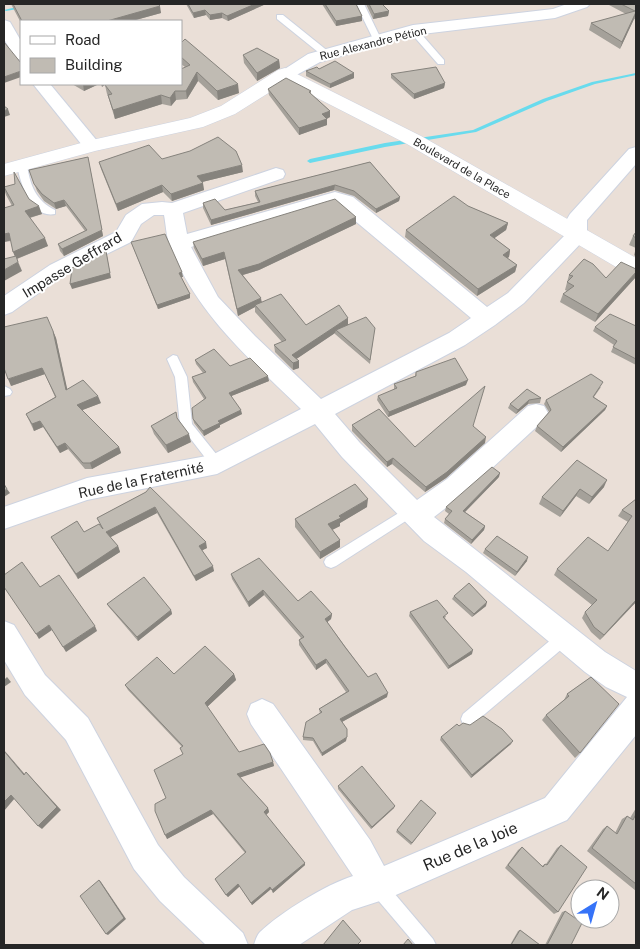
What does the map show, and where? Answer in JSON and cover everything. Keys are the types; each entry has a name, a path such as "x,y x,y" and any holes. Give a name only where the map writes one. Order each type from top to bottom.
{"street":[{"path":"503,4 511,18"},
{"name":"Rue Alexandre Pétion","path":"13,167 92,146 204,120 228,110 285,74 314,58 326,54 413,30 556,13 582,4"},
{"path":"4,25 20,54"},
{"path":"4,61 20,56"},
{"name":"Boulevard de la Place","path":"285,74 414,140 636,268"},
{"path":"43,85 92,146"},
{"path":"578,235 577,219 636,153"},
{"name":"Impasse Geffrard","path":"4,307 57,270 124,237 133,220 148,209 162,208 172,210 276,174"},
{"path":"179,243 335,198 346,201 487,319"},
{"path":"172,210 175,233 179,243 189,266 210,302 247,342 319,412 351,450 413,514 433,533 564,638 616,678 636,686"},
{"name":"Rue de la Fraternité","path":"4,518 87,489 217,464 456,339 516,298 578,235"},
{"path":"413,514 456,486 536,413"},
{"path":"4,634 35,685 77,729 146,857 172,889 231,945"},
{"name":"Rue de la Joie","path":"271,945 296,926 344,896 377,886 556,810 631,718 636,708"},
{"path":"262,714 358,852 377,886"}],"lane":[{"path":"360,4 378,41"},
{"path":"280,16 326,54"},
{"path":"413,30 441,62"},
{"path":"13,167 39,208 52,212"},
{"path":"173,359 180,376 186,425 217,464"},
{"path":"331,562 413,514"},
{"path":"468,719 564,638"},
{"path":"377,886 427,945"}],"building":[{"path":"13,4 158,4 160,6 111,20 21,20"},
{"path":"188,4 255,4 227,16 222,13 210,15 205,10 193,13"},
{"path":"325,4 356,4 362,16 336,21"},
{"path":"369,4 382,4 389,11 374,14"},
{"path":"621,4 636,4 636,12 622,42 591,23 635,11"},
{"path":"185,39 238,84 217,91 197,72 186,91 175,91 170,98 161,95 113,110 108,95 112,94 105,85 182,85 182,69 190,65 182,58 182,42"},
{"path":"4,42 20,62 20,71 4,77"},
{"path":"257,48 279,60 257,73 243,55"},
{"path":"335,61 354,73 330,84 306,71 317,67 319,69"},
{"path":"436,67 445,83 414,94 391,74"},
{"path":"286,78 311,91 309,92 330,111 322,114 327,119 299,128 268,89"},
{"path":"218,137 236,151 242,165 197,176 203,183 171,194 162,185 116,204 99,162 149,145 162,159 190,151"},
{"path":"88,157 102,230 62,249 58,244 87,230 64,200 54,203 42,194 34,184 29,170"},
{"path":"370,162 400,197 376,209 354,191 335,185 211,220 203,203 215,199 225,210 260,202 255,191"},
{"path":"14,172 29,199 39,206 25,211 45,238 13,252 9,233 4,234 4,208 14,205 4,187 15,184"},
{"path":"454,196 468,206 508,223 490,235 510,250 503,255 517,265 478,289 406,230"},
{"path":"335,199 356,217 259,264 238,270 261,298 237,309 224,252 202,259 193,242"},
{"path":"165,234 182,272 179,273 190,294 157,305 131,242"},
{"path":"106,251 110,273 70,284 72,268"},
{"path":"16,256 18,262 4,270 4,259"},
{"path":"584,259 593,264 606,278 621,262 636,269 636,272 598,314 563,294 574,286 567,282 573,276 569,275"},
{"path":"281,294 306,325 339,305 348,318 292,355 299,361 293,363 274,345 286,340 255,305"},
{"path":"610,314 636,326 636,359 613,347 617,341 595,327"},
{"path":"47,317 53,331 66,390 83,380 98,396 77,405 119,447 90,463 83,463 65,443 57,447 40,421 32,424 26,414 56,397 42,368 8,379 4,368 4,327"},
{"path":"366,317 375,328 370,360 336,330"},
{"path":"214,349 230,366 250,358 268,376 229,393 241,410 203,431 193,419 192,408 206,398 192,377 206,372 195,360"},
{"path":"455,358 468,380 389,412 378,396 397,388 394,384 416,376 416,372"},
{"path":"591,374 603,382 593,397 607,406 563,447 537,426 551,410 546,400"},
{"path":"485,386 473,426 486,437 447,472 426,487 393,458 387,462 352,425 379,409 415,447"},
{"path":"527,389 541,398 529,400 518,410 510,404"},
{"path":"176,412 177,418 189,434 166,445 151,426"},
{"path":"577,460 607,480 592,497 580,489 563,511 542,497"},
{"path":"492,467 500,473 463,511 485,526 472,540 445,519 452,511 446,507"},
{"path":"355,484 368,499 339,516 341,518 328,524 340,540 320,552 295,519"},
{"path":"150,487 206,542 199,546 213,566 194,576 155,507 106,532 118,546 76,574 51,537 77,521 84,532 99,524 103,529 97,518 146,492"},
{"path":"636,499 636,600 604,635 594,627 585,612 597,600 557,569 588,537 608,551 632,516 622,510"},
{"path":"497,536 528,557 517,572 485,549"},
{"path":"259,558 298,601 311,591 332,614 325,619 345,647 368,677 376,673 388,693 340,719 347,729 347,737 322,753 313,738 303,737 306,722 322,712 319,709 349,691 326,659 316,665 299,640 304,637 263,590 248,602 231,574"},
{"path":"22,562 40,587 59,575 95,626 63,647 49,625 36,634 4,587 4,575"},
{"path":"144,577 171,610 137,637 107,604"},
{"path":"469,583 487,602 474,614 454,596"},
{"path":"437,600 448,613 443,617 473,650 449,666 410,612"},
{"path":"205,646 234,674 205,703 239,752 264,744 273,762 237,774 268,808 264,812 305,863 272,890 270,887 251,903 238,884 226,895 215,879 246,852 211,810 165,835 155,811 155,804 166,798 154,770 183,754 180,748 183,746 125,685 157,657 174,674"},
{"path":"591,677 619,704 580,753 546,715 569,696 567,694"},
{"path":"483,716 502,729 513,741 472,775 441,737 457,724 459,726 463,723 470,725"},
{"path":"4,751 24,775 26,772 57,807 38,826 11,795 4,802"},
{"path":"362,766 395,806 372,827 338,786"},
{"path":"421,800 436,813 412,843 397,830"},
{"path":"636,814 636,884 592,848 607,826 617,834 627,816 633,820"},
{"path":"561,845 587,867 579,879 570,879 570,893 558,912 508,865 522,847 543,867 545,864 547,865"},
{"path":"99,880 124,918 106,934 80,896"},
{"path":"565,911 570,915 570,929 579,929 571,945 547,945"},
{"path":"343,920 361,941 357,945 323,945"},
{"path":"520,930 540,945 511,945"},
{"path":"408,939 413,945 403,945"}],"waterway":[{"path":"6,10 21,7"},
{"path":"310,161 385,145 474,131 545,100 594,83 636,74"}]}
